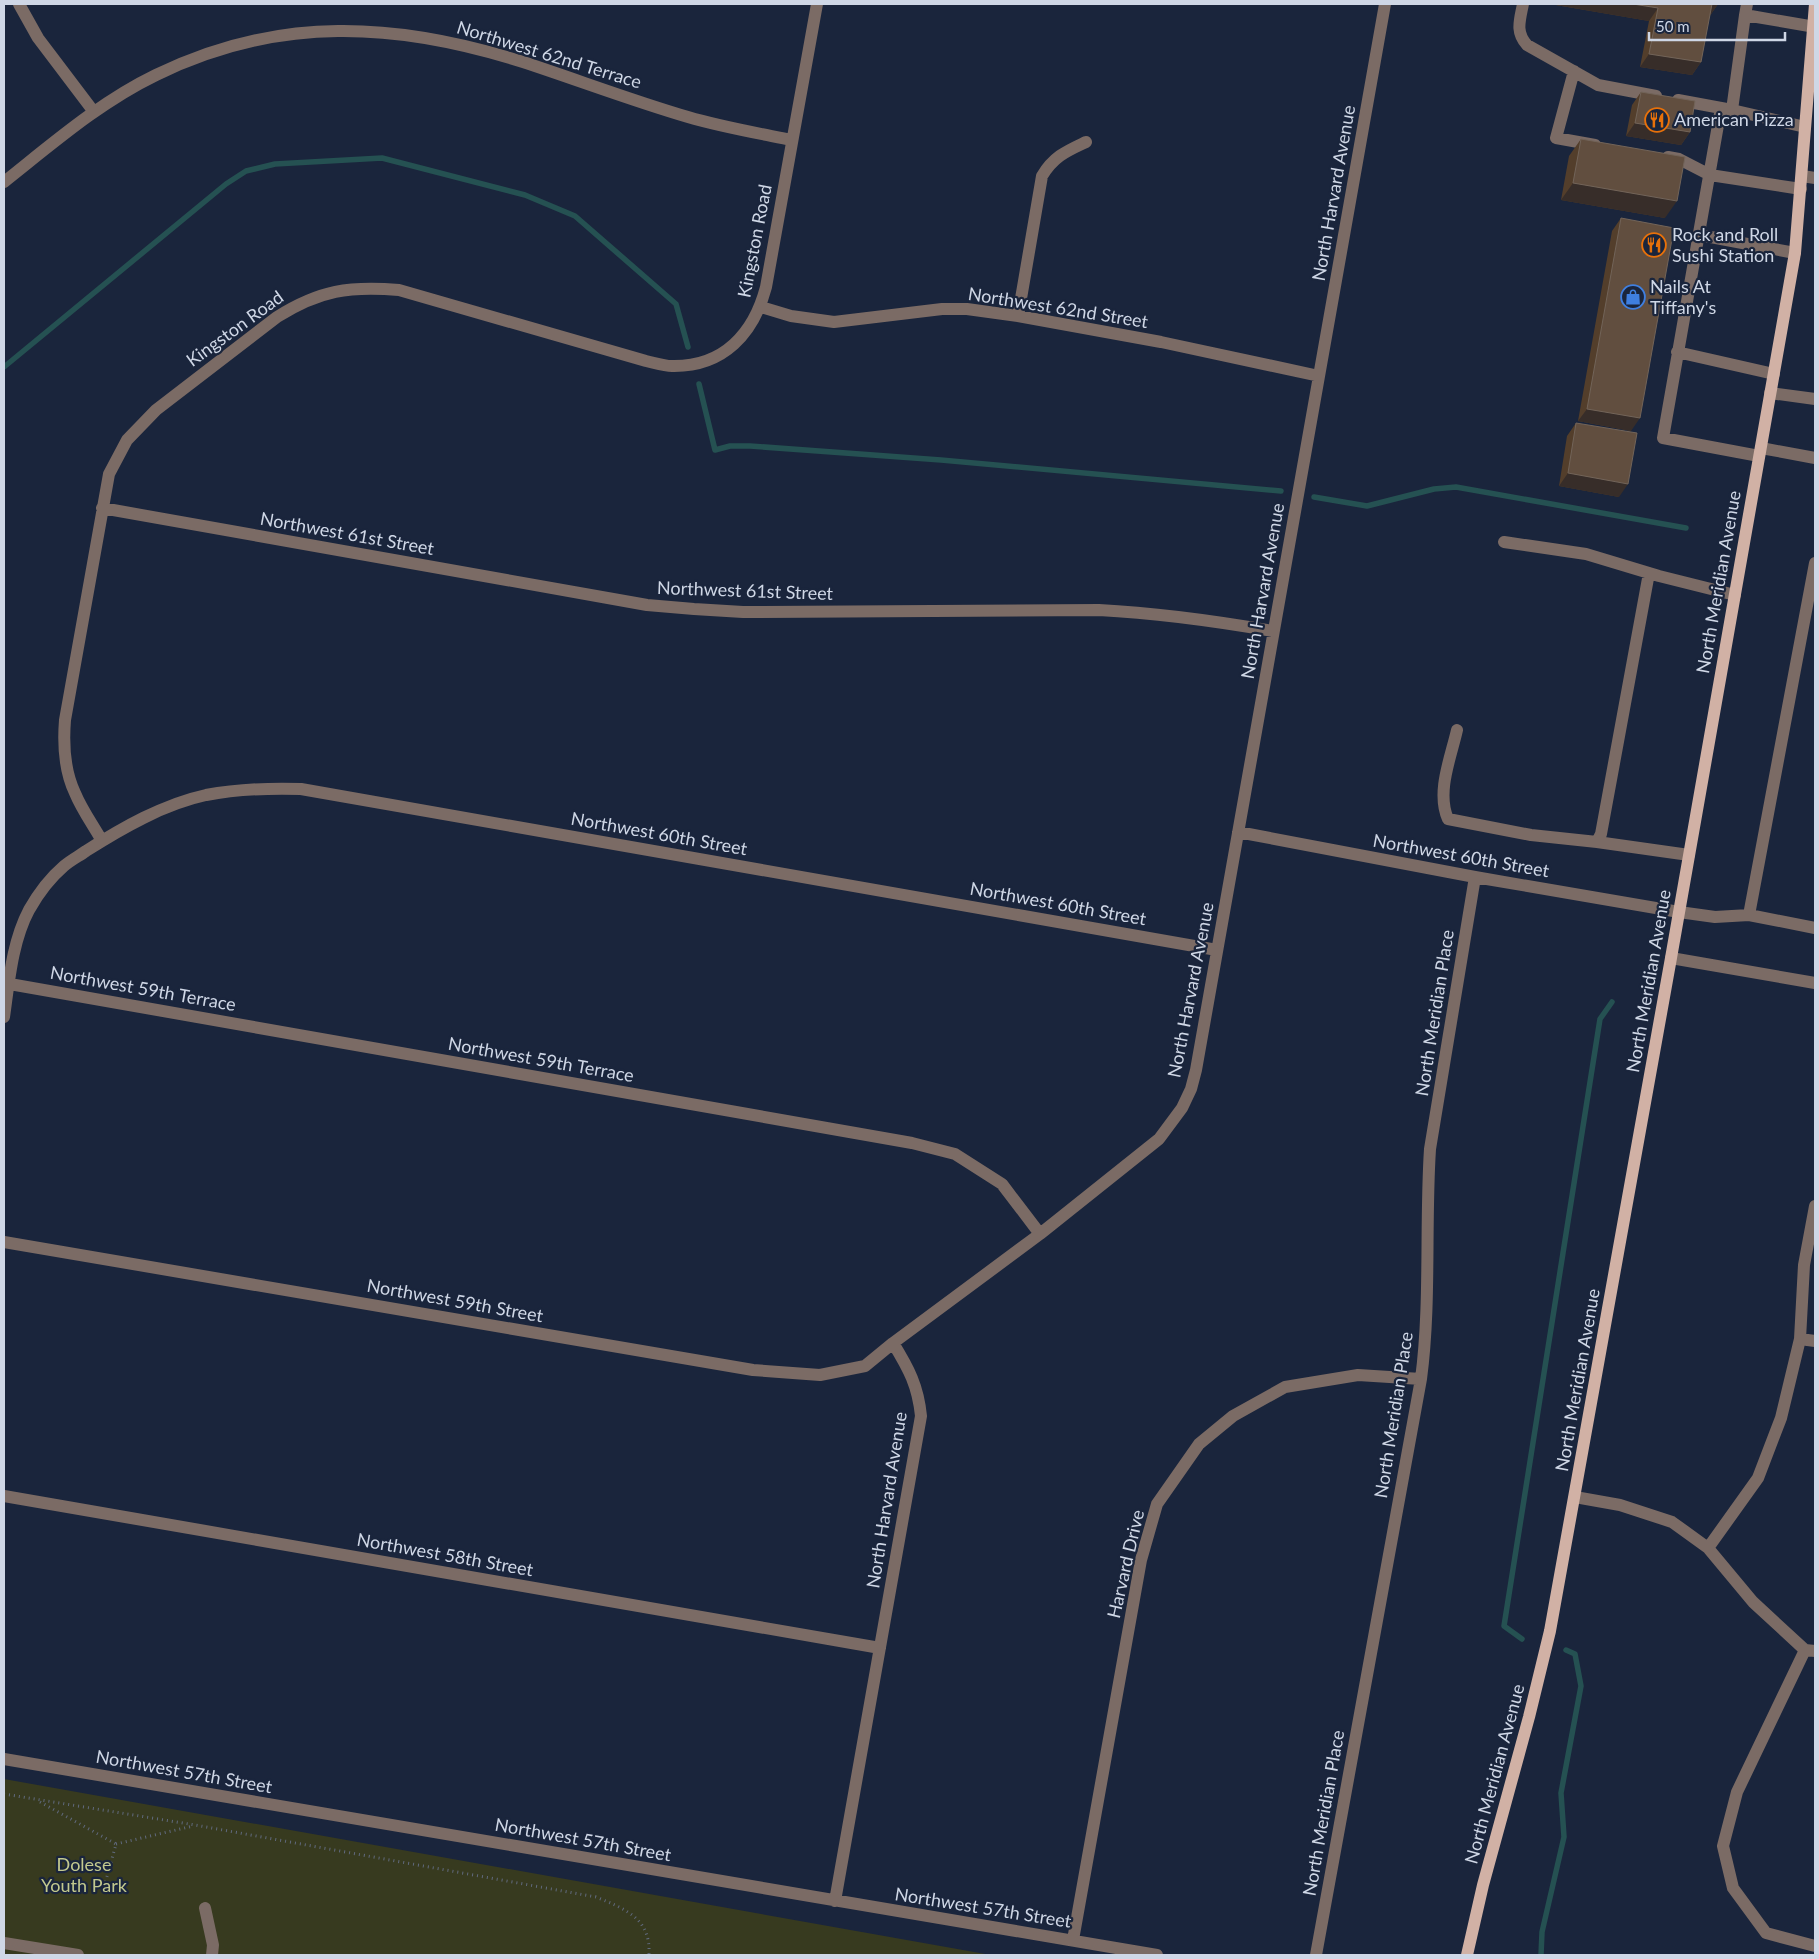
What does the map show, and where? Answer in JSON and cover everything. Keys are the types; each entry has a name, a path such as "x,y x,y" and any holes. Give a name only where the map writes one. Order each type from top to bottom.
{"main road":[{"name":"North Meridian Avenue","path":"1467,1955 1550,1631 1575,1497 1794,253 1802,182 1805,126 1811,104 1815,4"}],"street":[{"path":"19,4 38,38 94,112"},
{"name":"Kingston Road","path":"102,841 75,794 68,774 64,739 109,474 126,440 156,410 277,317 296,305 318,296 345,289 399,290 646,361 670,366 702,363 718,357 752,325 761,308 817,4"},
{"name":"North Harvard Avenue","path":"835,1901 921,1416 917,1390 910,1371 893,1343 1040,1234 1159,1139 1182,1108 1191,1089 1196,1070 1385,4"},
{"path":"1523,4 1519,27 1520,38 1536,50 1598,85 1727,109 1805,126"},
{"path":"1814,27 1746,10 1727,109 1710,176 1663,438 1815,458"},
{"name":"Northwest 62nd Terrace","path":"4,182 94,112 155,75 218,50 259,39 334,30 377,31 416,36 469,47 521,62 687,117 724,127 792,140"},
{"path":"1574,71 1556,138 1603,146"},
{"path":"1018,316 1042,176 1050,163 1086,142"},
{"path":"1660,156 1679,159 1710,176 1802,182 1815,178"},
{"path":"1700,235 1794,253"},
{"name":"Northwest 62nd Street","path":"761,308 816,321 834,322 942,309 968,309 1018,316 1161,342 1319,376"},
{"path":"1677,352 1774,374"},
{"path":"1770,393 1815,399"},
{"name":"Northwest 61st Street","path":"102,508 597,596 694,610 785,612 1116,611 1189,618 1273,631"},
{"path":"1504,542 1586,554 1649,573 1735,595"},
{"path":"1749,915 1815,563"},
{"path":"1597,842 1649,573"},
{"path":"1457,730 1444,785 1444,809 1448,819 1532,834 1689,855"},
{"name":"Northwest 60th Street","path":"102,841 161,810 204,796 267,788 301,789 1217,950"},
{"name":"Northwest 60th Street","path":"1238,832 1475,877 1678,912 1715,917 1749,915 1815,928"},
{"path":"4,1017 6,983 21,928 39,894 50,879 65,865 102,841"},
{"name":"North Meridian Place","path":"1316,1955 1421,1379 1426,1339 1427,1193 1430,1150 1475,877"},
{"path":"1671,958 1815,983"},
{"name":"Northwest 59th Terrace","path":"6,983 921,1145 955,1154 1002,1184 1040,1234"},
{"path":"1708,1548 1758,1478 1781,1418 1800,1340 1804,1266 1815,1206"},
{"name":"Northwest 59th Street","path":"4,1242 752,1370 820,1376 865,1366 893,1343"},
{"path":"1800,1340 1815,1341"},
{"name":"Harvard Drive","path":"1073,1940 1141,1560 1158,1504 1199,1444 1233,1416 1285,1387 1358,1375 1421,1379"},
{"name":"Northwest 58th Street","path":"4,1496 880,1648"},
{"path":"1575,1497 1620,1504 1672,1522 1708,1548 1753,1602 1810,1650 1737,1792 1723,1846 1733,1888 1766,1933 1815,1946"},
{"name":"Northwest 57th Street","path":"4,1758 1157,1955"},
{"path":"205,1908 213,1945 212,1955"},
{"path":"4,1943 78,1955"}],"path":[{"path":"4,1794 196,1825 596,1896 624,1908 643,1924 649,1955"},
{"path":"38,1800 116,1844 196,1825"},
{"path":"105,1884 116,1844"}],"green space":[{"name":"Dolese Youth Park","path":"4,1779 991,1955 4,1955"}],"building":[{"path":"1633,4 1712,4 1701,62 1649,54 1658,8"},
{"path":"1641,92 1695,101 1690,132 1635,123"},
{"path":"1581,139 1685,157 1677,201 1573,183"},
{"path":"1621,218 1674,228 1640,418 1587,409"},
{"path":"1576,423 1637,433 1628,484 1568,473"}],"waterway":[{"path":"4,367 226,184 246,171 275,164 382,158 525,195 575,216 676,304 688,347"},
{"path":"699,384 715,450 730,446 750,446 941,460 1281,491"},
{"path":"1314,497 1367,506 1434,489 1456,487 1686,528"},
{"path":"1522,1639 1504,1626 1600,1019 1612,1002"},
{"path":"1541,1955 1542,1932 1564,1837 1561,1793 1581,1686 1575,1654 1566,1650"}],"place":[{"name":"American Pizza","path":"1657,120"},
{"name":"Rock and Roll Sushi Station","path":"1654,245"},
{"name":"Nails At Tiffany's","path":"1633,297"}]}
